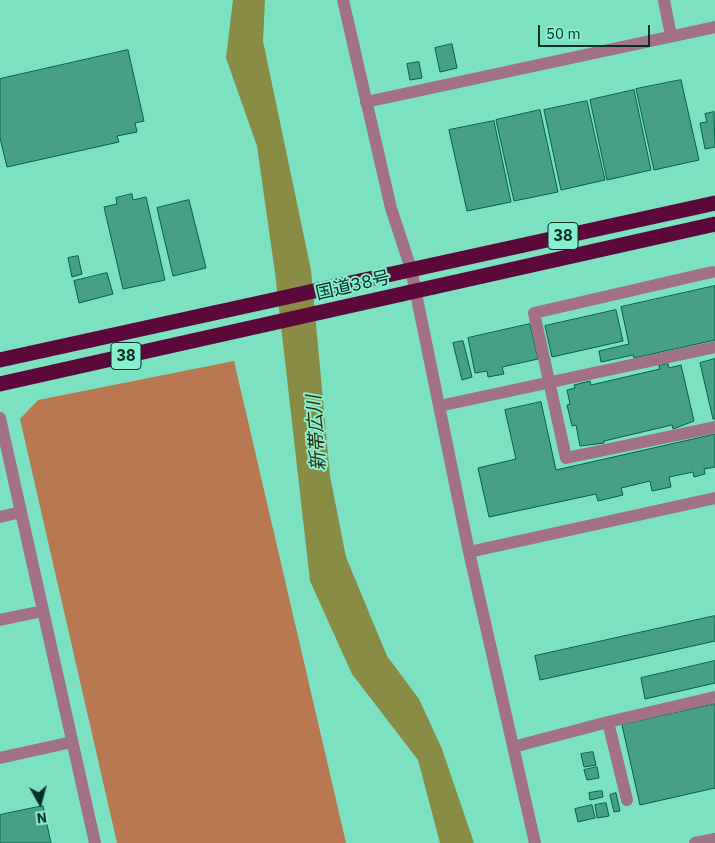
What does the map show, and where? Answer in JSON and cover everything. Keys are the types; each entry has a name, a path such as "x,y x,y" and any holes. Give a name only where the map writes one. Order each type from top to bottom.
{"highway":[{"name":"国道38号","path":"0,360 715,203"},
{"name":"国道38号","path":"0,384 715,224"}],"street":[{"path":"343,0 391,208 411,269 469,552 535,843"},
{"path":"664,0 671,36"},
{"path":"366,102 715,27"},
{"path":"712,272 534,313 566,458 715,426"},
{"path":"439,406 715,347"},
{"path":"0,418 95,843"},
{"path":"469,552 715,498"},
{"path":"0,517 21,512"},
{"path":"0,620 43,610"},
{"path":"513,747 715,696"},
{"path":"608,722 627,800"},
{"path":"0,758 72,742"},
{"path":"695,843 715,839"}],"shaded area":[{"path":"234,361 346,843 117,843 20,419 38,400"}],"water":[{"name":"新帯広川","path":"233,0 265,0 263,41 311,270 330,476 346,557 387,656 419,699 442,749 474,843 440,843 418,760 352,674 310,581 275,273 257,146 226,58"}],"building":[{"path":"452,44 457,68 440,72 435,48"},
{"path":"128,50 144,121 135,123 137,132 117,136 119,142 7,167 0,138 0,79"},
{"path":"419,62 422,78 410,80 407,64"},
{"path":"681,80 699,160 654,170 636,89"},
{"path":"634,90 651,170 607,180 590,100"},
{"path":"587,101 605,180 561,190 544,110"},
{"path":"540,110 558,192 514,201 496,120"},
{"path":"714,112 715,147 705,149 700,123 707,122 705,114"},
{"path":"494,121 511,202 467,211 449,130"},
{"path":"132,194 133,200 146,197 165,280 123,289 104,207 117,204 116,198"},
{"path":"189,200 206,268 173,276 157,208"},
{"path":"78,256 82,274 72,277 68,258"},
{"path":"107,273 113,294 79,303 74,281"},
{"path":"715,286 715,340 634,358 633,355 601,362 599,351 629,344 621,307"},
{"path":"616,310 623,341 552,357 545,326"},
{"path":"530,324 538,359 502,367 504,374 488,377 487,371 475,373 468,338"},
{"path":"463,341 472,377 462,380 453,343"},
{"path":"715,359 715,419 713,419 700,363"},
{"path":"668,364 669,368 681,365 694,421 673,429 672,425 604,441 604,443 580,446 576,425 572,426 567,405 570,404 567,390 575,388 574,385 590,381 591,385 660,369 659,366"},
{"path":"541,402 556,470 715,434 715,467 704,469 705,474 694,477 693,472 669,477 671,487 652,491 650,481 621,488 623,495 598,501 596,494 489,517 478,468 516,459 505,410"},
{"path":"715,616 715,641 540,680 535,656"},
{"path":"715,661 715,683 645,699 641,678"},
{"path":"715,704 715,788 640,805 622,725"},
{"path":"593,752 596,765 584,767 581,754"},
{"path":"597,767 599,778 587,780 584,770"},
{"path":"602,791 603,797 590,800 589,793"},
{"path":"616,793 620,811 614,812 610,795"},
{"path":"606,803 609,816 597,818 595,805"},
{"path":"592,805 595,818 578,822 575,809"},
{"path":"43,806 51,843 0,843 0,815"}]}
